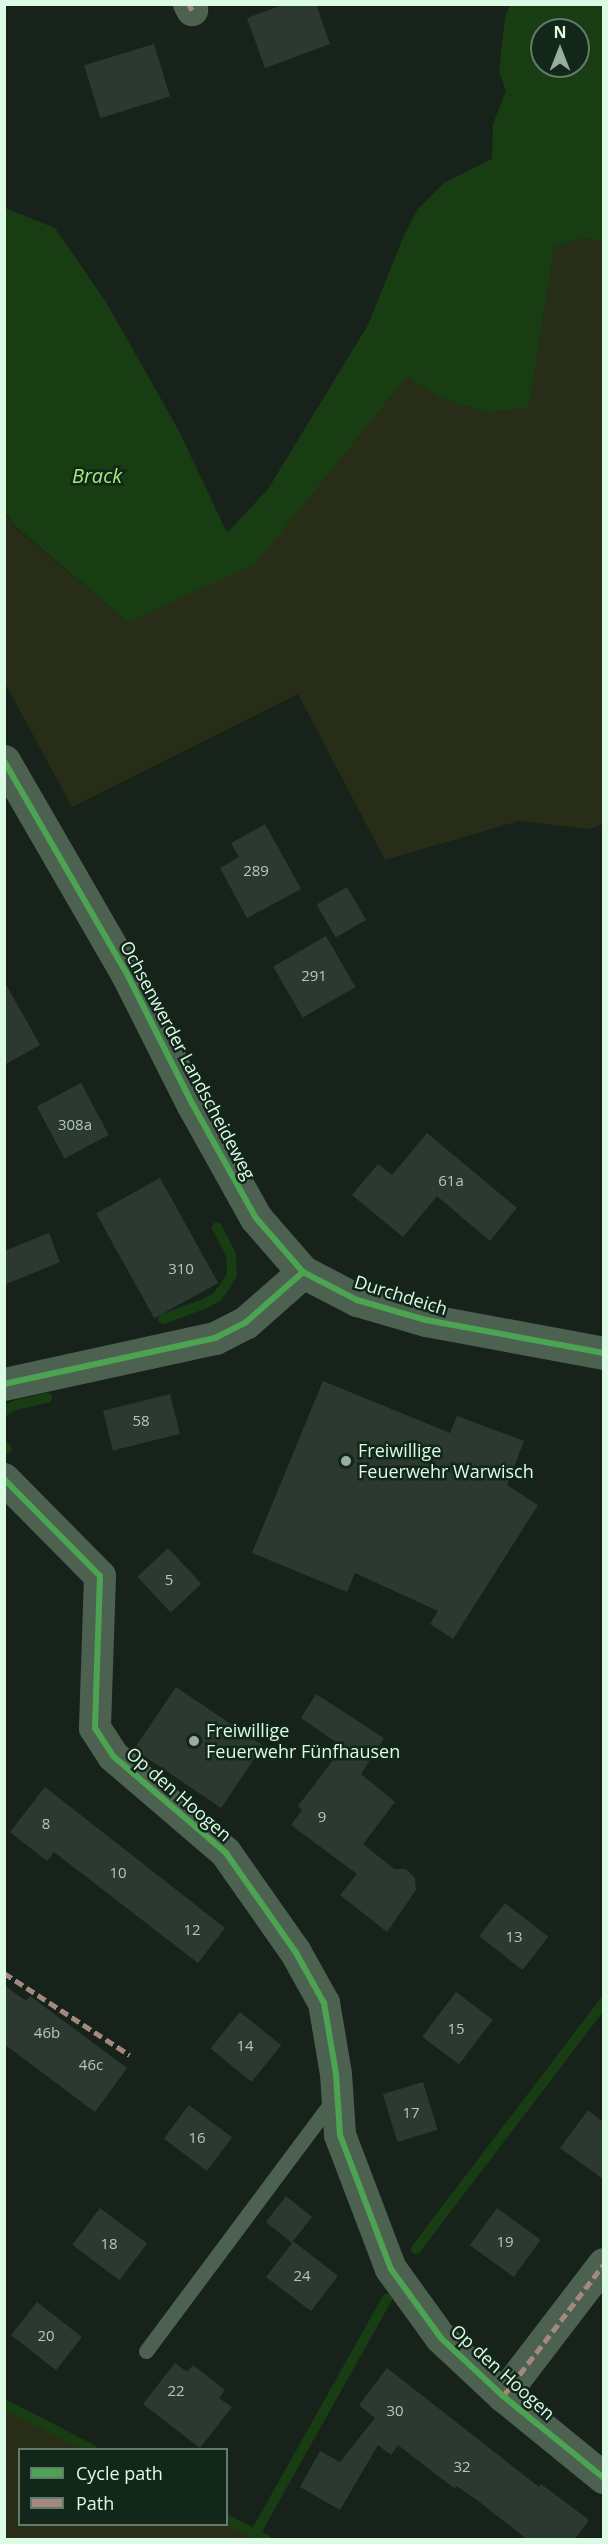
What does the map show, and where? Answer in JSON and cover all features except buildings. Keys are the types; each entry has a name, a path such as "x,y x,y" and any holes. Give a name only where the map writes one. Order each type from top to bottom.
{"street":[{"name":"Ochsenwerder Landscheideweg","path":"4,761 126,972 193,1104 256,1218 303,1272"},
{"name":"Durchdeich","path":"303,1272 357,1300 426,1320 603,1353"},
{"path":"4,1384 215,1338 245,1323 303,1272"},
{"name":"Op den Hoogen","path":"4,1479 100,1576 95,1728 113,1756 226,1853 295,1952 324,2003 337,2094 340,2135 391,2270 441,2338 503,2396 603,2478"},
{"name":"Op den Hoogen","path":"503,2396 603,2264"}],"lane":[{"path":"146,2351 337,2094"}],"shaded area":[{"path":"584,238 603,241 603,824 589,829 519,821 385,860 298,694 72,807 5,683 4,513 16,528 128,622 255,563 407,377 441,398 487,413 529,407 554,247"},
{"path":"4,2404 91,2448 18,2448 18,2526 228,2526 228,2520 266,2539 5,2539"}],"water":[{"name":"Brack","path":"510,5 604,5 603,241 584,238 554,247 529,407 487,413 441,398 407,377 255,564 128,622 16,527 5,513 5,208 55,228 106,302 179,431 227,533 268,489 368,325 404,235 418,209 444,183 492,159 493,124 506,91 499,71 505,17"}],"waterway":[{"path":"163,1319 217,1297 226,1285 232,1274 231,1255 217,1227"},
{"path":"4,1411 16,1405 47,1398"},
{"path":"4,1446 7,1449"},
{"path":"416,2249 604,2002"},
{"path":"255,2534 387,2299"},
{"path":"4,2404 89,2448"},
{"path":"228,2520 267,2540"}],"marked path":[{"path":"189,4 192,10"},
{"path":"4,1973 130,2055"},
{"path":"503,2396 604,2264"}],"cycle path":[{"path":"4,761 126,972 193,1105 256,1218 303,1272 357,1300 426,1320 604,1353"},
{"path":"4,1384 215,1338 245,1323 303,1272"},
{"path":"4,1479 100,1576 95,1728 113,1756 226,1853 295,1951 324,2003 336,2074 340,2135 391,2269 441,2338 503,2396 604,2478"}],"place":[{"name":"Freiwillige Feuerwehr Warwisch","path":"346,1461"},
{"name":"Freiwillige Feuerwehr Fünfhausen","path":"194,1741"}]}
